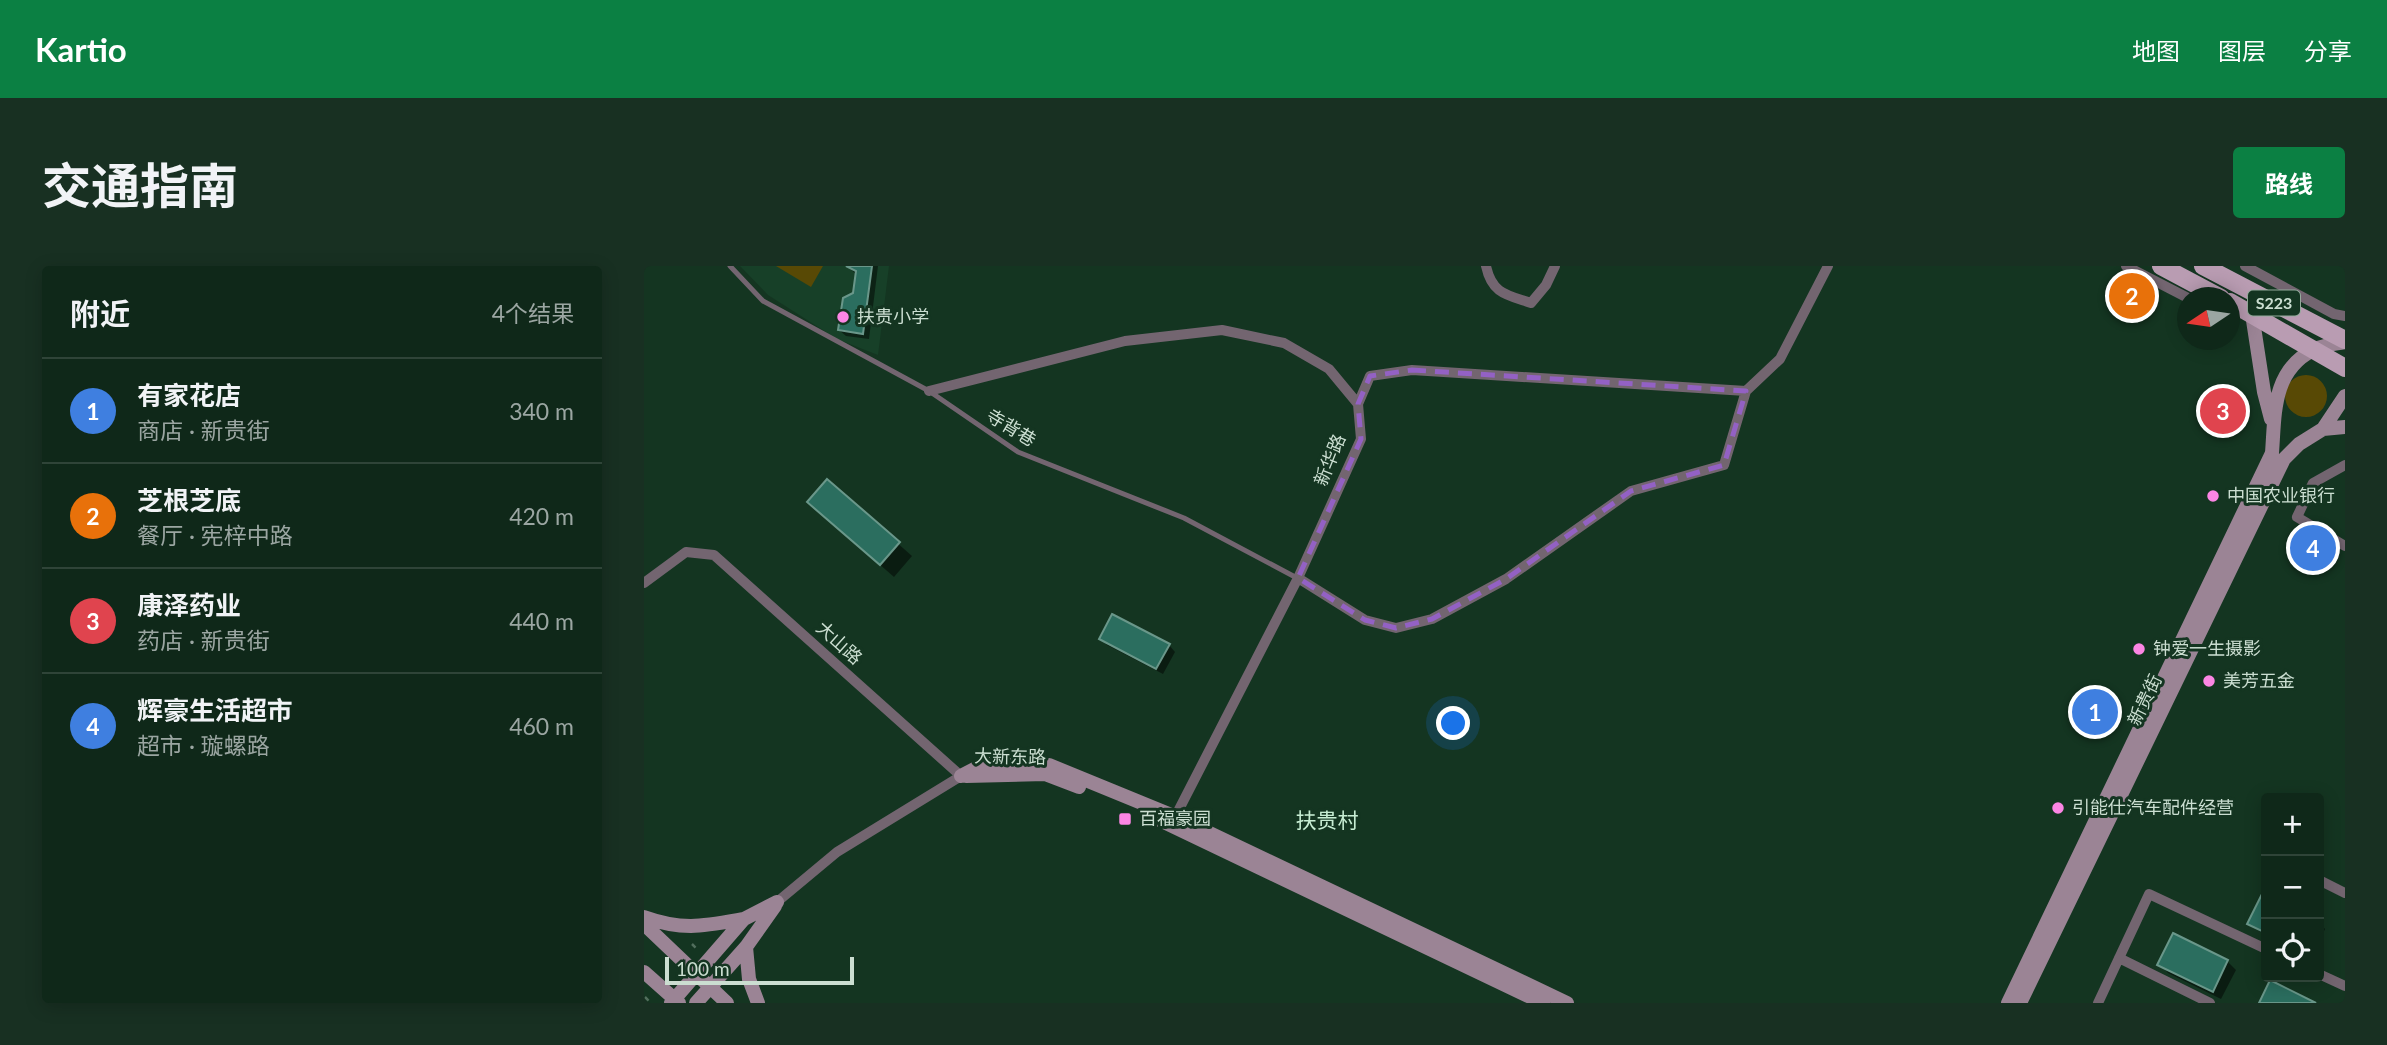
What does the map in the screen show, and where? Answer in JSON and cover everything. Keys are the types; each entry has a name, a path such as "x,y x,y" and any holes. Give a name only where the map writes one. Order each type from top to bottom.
{"main road":[{"path":"2161,266 2200,287"},
{"name":"S223","path":"2203,266 2345,341"},
{"name":"S223","path":"2240,307 2345,368"}],"street":[{"path":"1486,266 1489,280 1500,293 1531,303 1546,285 1555,266"},
{"path":"1298,578 1365,620 1396,628 1432,619 1506,579 1630,491 1724,465 1746,391 1780,359 1828,266"},
{"path":"2126,266 2177,292"},
{"path":"2245,266 2334,314 2345,316"},
{"path":"2252,314 2264,392 2274,429"},
{"path":"929,391 1125,341 1222,330 1284,343 1329,369 1358,404 1370,376 1412,370 1746,391"},
{"path":"2314,350 2345,341"},
{"name":"新贵街","path":"2008,1003 2272,453 2276,396 2283,378 2297,362 2314,350"},
{"path":"2323,429 2345,396"},
{"name":"新华路","path":"1173,821 1298,578 1361,439 1358,404"},
{"path":"2323,429 2345,427"},
{"name":"新贵街","path":"2020,1003 2284,459 2299,444 2323,429"},
{"path":"2345,465 2313,483 2297,517 2345,546"},
{"name":"大山路","path":"644,583 686,552 714,555 961,776"},
{"name":"大新东路","path":"961,776 1045,774 1173,821 1567,1003"},
{"path":"644,917 693,928 744,919 777,902 837,852 961,776"},
{"name":"大新东路","path":"1173,821 1543,1003"},
{"path":"2324,882 2345,893"},
{"path":"2098,1003 2149,894 2261,947"},
{"path":"696,1003 746,947 777,902"},
{"path":"644,972 675,1002 744,919"},
{"path":"644,924 727,1003"},
{"path":"746,947 749,979 758,1003"},
{"path":"2119,958 2210,1003"},
{"path":"2324,976 2345,986"}],"lane":[{"name":"寺背巷","path":"730,266 763,301 929,391 1018,452 1185,518 1298,578"}],"path":[{"path":"688,949 692,944 698,950"},
{"path":"644,998 651,1003"}],"highlighted area":[{"path":"1412,370 1746,391 1724,465 1631,491 1506,579 1432,619 1396,628 1365,620 1298,578 1361,439 1358,404 1370,376"}],"shaded area":[{"name":"扶贵小学","path":"740,266 889,266 878,355 837,339 768,295"},
{"path":"776,266 823,266 811,287"},
{"path":"2306,375 2321,381 2327,396 2321,411 2306,417 2291,411 2285,396 2291,381"}],"building":[{"path":"846,266 872,266 863,334 838,330 843,298 853,293 856,271"},
{"path":"827,479 900,542 880,565 807,502"},
{"path":"1112,614 1170,644 1156,669 1099,639"},
{"path":"2261,896 2261,931 2247,924"},
{"path":"2173,933 2228,960 2213,992 2157,965"},
{"path":"2269,982 2274,982 2316,1003 2259,1003"}],"place":[{"name":"芝根芝底","path":"2132,296"},
{"name":"扶贵小学","path":"843,317"},
{"name":"康泽药业","path":"2223,411"},
{"name":"中国农业银行","path":"2213,496"},
{"name":"辉豪生活超市","path":"2313,548"},
{"name":"钟爱一生摄影","path":"2139,649"},
{"name":"美芳五金","path":"2209,681"},
{"name":"有家花店","path":"2095,712"},
{"name":"引能仕汽车配件经营","path":"2058,808"},
{"name":"百福豪园","path":"1125,819"}],"district":[{"name":"扶贵村","path":"1327,821"}]}
